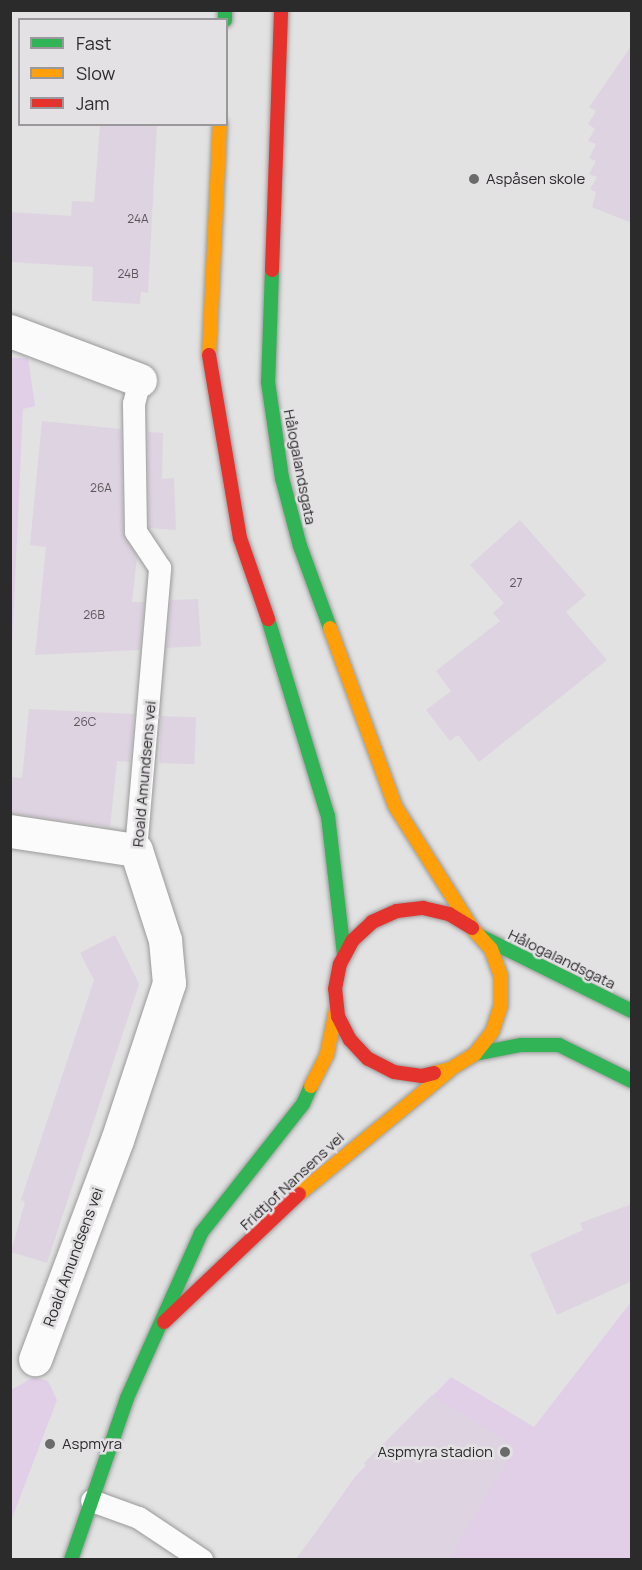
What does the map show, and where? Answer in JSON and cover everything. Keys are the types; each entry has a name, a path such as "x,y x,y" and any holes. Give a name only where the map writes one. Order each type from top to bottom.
{"street":[{"name":"Hålogalandsgata","path":"281,10 268,382 282,478 300,546 395,806 476,932 491,949 501,976 501,1005 492,1032 475,1054 450,1070 422,1076 394,1072 368,1059 350,1040 337,1004 335,989 344,955 353,940 372,922 397,911 432,910 449,914 476,932 632,1011"},
{"name":"Hålogalandsgata","path":"220,126 209,358 212,383 240,538 287,673 328,816 344,955"},
{"name":"Roald Amundsens vei","path":"10,331 140,381"},
{"path":"10,831 136,850"},
{"name":"Roald Amundsens vei","path":"35,1359 117,1140 169,983 165,940 136,850"},
{"name":"Fridtjof Nansens vei","path":"71,1560 127,1398 201,1233 292,1121 318,1076 327,1054 337,1004"},
{"name":"Hålogalandsgata","path":"475,1054 521,1045 559,1045 632,1081"},
{"name":"Fridtjof Nansens vei","path":"162,1323 203,1289 302,1191 450,1070"}],"lane":[{"name":"Roald Amundsens vei","path":"136,850 160,568 136,532 134,404 140,381"},
{"path":"93,1501 139,1518 202,1560"}],"shaded area":[{"path":"11,358 28,358 35,406 23,409 11,668"},
{"name":"Aspmyra stadion","path":"631,1302 631,1559 296,1560 355,1477 451,1377 534,1427"},
{"path":"34,1377 48,1381 57,1400 11,1521 11,1390"}],"building":[{"path":"632,45 632,223 592,207 596,192 590,189 597,177 589,174 596,161 589,158 596,144 588,141 595,129 588,124 596,111 589,107"},
{"path":"100,126 157,126 148,293 141,292 140,304 92,301 93,267 10,262 10,212 71,216 72,201 94,202"},
{"path":"42,421 121,429 123,532 137,557 132,602 144,602 140,650 35,655 46,547 30,545"},
{"path":"148,432 163,433 162,479 174,478 176,530 149,528"},
{"path":"520,520 586,595 566,612 607,660 479,762 458,735 450,741 426,710 451,691 436,671 500,621 493,613 504,603 470,565"},
{"path":"198,599 201,646 167,648 171,600"},
{"path":"29,709 134,714 130,762 117,761 110,827 10,813 10,777 22,778"},
{"path":"161,716 196,717 194,764 159,763"},
{"path":"115,935 139,984 47,1263 11,1252 25,1202 21,1200 94,980 80,953"},
{"path":"632,1204 632,1281 557,1315 530,1254 583,1230 580,1223"},
{"path":"432,1395 516,1447 448,1560 295,1560 366,1466 364,1463"}],"traffic: fast":[{"path":"225,10 225,18"},
{"path":"272,270 268,382 282,478 300,546 330,628"},
{"path":"268,619 328,816 344,955"},
{"path":"480,936 632,1011"},
{"path":"475,1054 521,1045 559,1045 632,1081"},
{"path":"71,1560 127,1398 201,1233 303,1104 311,1086"}],"traffic: slow":[{"path":"209,355 220,126"},
{"path":"330,628 395,806 472,928 491,949 501,976 501,1005 492,1032 475,1054 450,1069 434,1073"},
{"path":"311,1086 327,1054 337,1005"},
{"path":"299,1194 449,1071"}],"traffic: jam":[{"path":"272,270 281,10"},
{"path":"209,355 240,538 268,619"},
{"path":"434,1073 422,1076 394,1072 368,1059 350,1040 338,1016 335,989 340,964 353,940 372,922 397,911 423,908 449,914 472,928"},
{"path":"164,1322 299,1194"}],"place":[{"name":"Aspåsen skole","path":"474,179"},
{"name":"Aspmyra","path":"50,1444"},
{"name":"Aspmyra stadion","path":"505,1452"}]}
